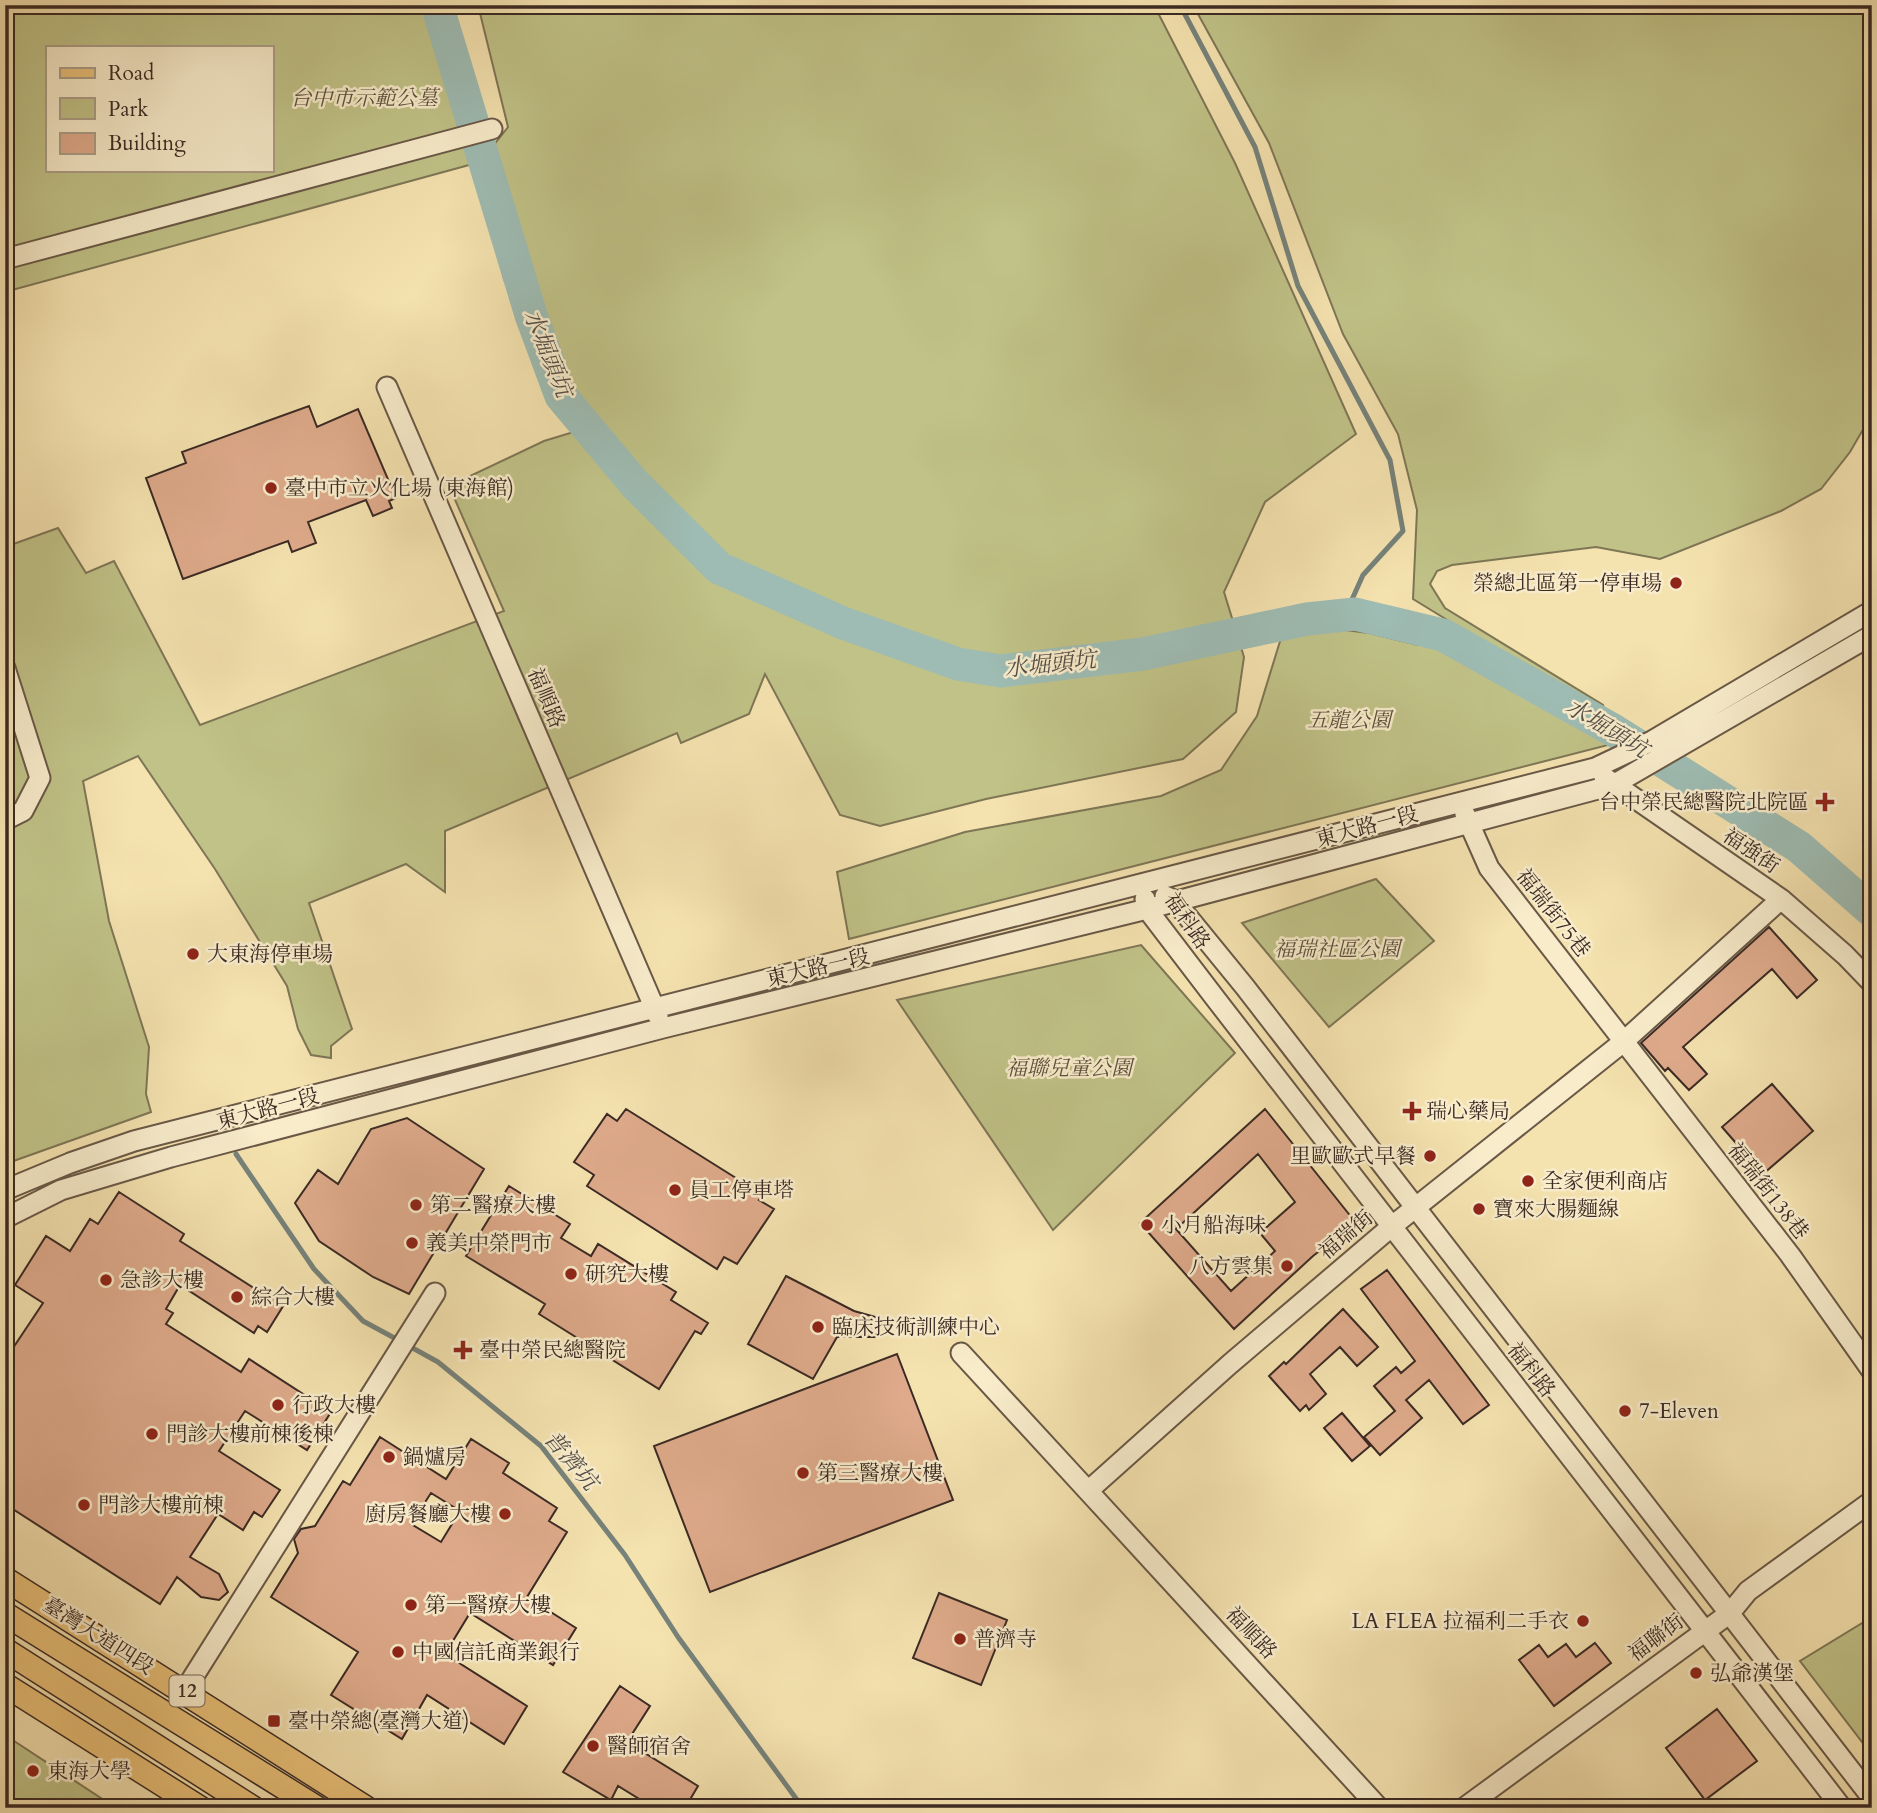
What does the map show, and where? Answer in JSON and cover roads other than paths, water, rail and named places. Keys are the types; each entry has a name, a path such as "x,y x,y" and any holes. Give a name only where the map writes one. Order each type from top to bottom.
{"main road":[{"name":"臺灣大道四段","path":"5,1579 185,1690 366,1808"},
{"name":"臺灣大道四段","path":"5,1614 317,1808"},
{"path":"5,1650 253,1808"},
{"path":"5,1685 200,1808"}],"street":[{"path":"5,259 492,129"},
{"name":"福順路","path":"387,387 663,1028"},
{"name":"東大路一段","path":"5,1190 70,1163 134,1141 654,1006 840,963 1595,768 1652,741 1872,611"},
{"name":"東大路一段","path":"5,1218 61,1190 171,1157 663,1028 1147,909 1613,785 1872,635"},
{"path":"5,668 40,778 23,811 5,820"},
{"name":"福強街","path":"1595,768 1613,785 1781,899 1845,955 1872,983"},
{"name":"福瑞街75巷","path":"1463,803 1467,825 1489,868 1622,1043"},
{"name":"福科路","path":"1142,884 1174,900 1245,987 1872,1798"},
{"name":"福科路","path":"1142,884 1147,909 1702,1631 1842,1808"},
{"name":"福瑞街","path":"1088,1491 1230,1364 1414,1207 1622,1043 1781,899"},
{"path":"538,1038 543,1060"},
{"name":"福瑞街138巷","path":"1622,1043 1790,1255 1872,1371"},
{"path":"185,1690 435,1293"},
{"path":"961,1353 1088,1491"},
{"name":"福順路","path":"1088,1491 1379,1808"},
{"name":"福聯街","path":"1464,1808 1730,1613 1748,1591 1872,1501"}],"waterway":[{"name":"水堀頭坑","path":"437,5 531,315 561,396 635,484 719,568 843,623 958,664 1001,671 1143,654 1307,619 1355,614 1443,635 1613,730 1799,847 1872,911"},
{"path":"1180,5 1255,147 1298,286 1390,460 1403,531 1363,575 1345,615"},
{"name":"普濟坑","path":"236,1154 314,1269 363,1321 400,1341"},
{"name":"普濟坑","path":"409,1346 438,1362 541,1446 625,1555 678,1637 803,1808"}],"place":[{"name":"臺中市立火化場 (東海館)","path":"271,488"},
{"name":"榮總北區第一停車場","path":"1676,583"},
{"name":"台中榮民總醫院北院區","path":"1825,802"},
{"name":"大東海停車場","path":"193,954"},
{"name":"瑞心藥局","path":"1412,1111"},
{"name":"里歐歐式早餐","path":"1430,1156"},
{"name":"全家便利商店","path":"1528,1181"},
{"name":"員工停車塔","path":"675,1190"},
{"name":"第二醫療大樓","path":"416,1205"},
{"name":"寶來大腸麵線","path":"1479,1209"},
{"name":"小月船海味","path":"1147,1225"},
{"name":"義美中榮門市","path":"412,1243"},
{"name":"八方雲集","path":"1287,1266"},
{"name":"研究大樓","path":"571,1274"},
{"name":"急診大樓","path":"106,1280"},
{"name":"綜合大樓","path":"237,1297"},
{"name":"臨床技術訓練中心","path":"818,1327"},
{"name":"臺中榮民總醫院","path":"463,1350"},
{"name":"行政大樓","path":"278,1405"},
{"name":"7-Eleven","path":"1625,1411"},
{"name":"門診大樓前棟後棟","path":"152,1434"},
{"name":"鍋爐房","path":"389,1457"},
{"name":"第三醫療大樓","path":"803,1473"},
{"name":"門診大樓前棟","path":"84,1505"},
{"name":"廚房餐廳大樓","path":"505,1514"},
{"name":"第一醫療大樓","path":"411,1605"},
{"name":"LA FLEA 拉福利二手衣","path":"1583,1621"},
{"name":"普濟寺","path":"960,1639"},
{"name":"中國信託商業銀行","path":"398,1652"},
{"name":"弘爺漢堡","path":"1696,1673"},
{"name":"臺中榮總(臺灣大道)","path":"274,1721"},
{"name":"醫師宿舍","path":"593,1746"},
{"name":"東海大學","path":"33,1771"}],"park label":[{"name":"台中市示範公墓","path":"364,98"},
{"name":"五龍公園","path":"1349,720"},
{"name":"福瑞社區公園","path":"1337,949"},
{"name":"福聯兒童公園","path":"1069,1068"}]}
